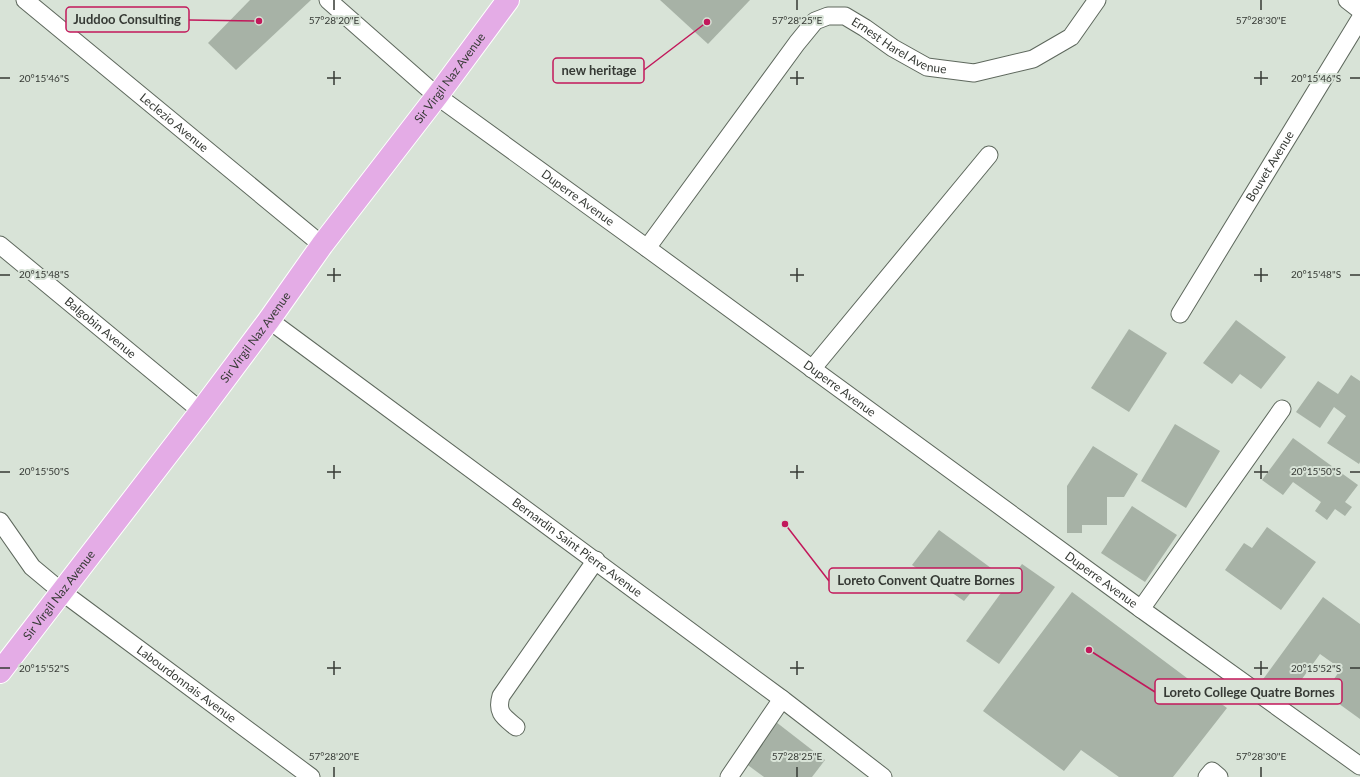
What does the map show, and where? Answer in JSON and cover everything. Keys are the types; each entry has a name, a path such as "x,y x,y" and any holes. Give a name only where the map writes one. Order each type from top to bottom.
{"main road":[{"name":"Sir Virgil Naz Avenue","path":"0,672 270,320 322,245 438,96 508,0"}],"street":[{"name":"Leclezio Avenue","path":"25,0 322,245"},
{"name":"Duperre Avenue","path":"328,0 438,96 1141,609 1360,766"},
{"name":"Ernest Harel Avenue","path":"647,248 797,43 816,21 828,16 844,16 865,28 893,48 927,67 974,73 1033,59 1071,37 1097,0"},
{"path":"1347,0 1360,10"},
{"name":"Bouvet Avenue","path":"1180,314 1360,19"},
{"path":"812,369 989,155"},
{"name":"Balgobin Avenue","path":"0,245 201,411"},
{"name":"Bernardin Saint Pierre Avenue","path":"270,320 596,560 782,699 883,777"},
{"path":"1141,609 1282,409"},
{"name":"Labourdonnais Avenue","path":"0,521 32,567 62,592 311,777"},
{"path":"516,727 502,715 499,703 501,696 596,560"},
{"path":"729,777 782,699"},
{"path":"1207,777 1212,771 1219,777"}],"building":[{"path":"250,0 311,0 236,70 208,43"},
{"path":"660,0 750,0 708,44"},
{"path":"1236,320 1286,357 1261,389 1240,374 1232,384 1203,363"},
{"path":"1129,329 1167,353 1129,412 1091,388"},
{"path":"1351,375 1360,381 1359,464 1327,443 1346,416 1334,407 1320,428 1296,412 1318,381 1338,394"},
{"path":"1175,424 1220,451 1186,508 1141,481"},
{"path":"1293,438 1358,485 1345,502 1352,507 1345,516 1335,509 1327,520 1315,511 1321,502 1293,482 1283,495 1262,480"},
{"path":"1093,446 1138,474 1124,497 1107,497 1107,525 1082,525 1082,533 1067,533 1067,486"},
{"path":"1132,506 1177,535 1145,582 1101,553"},
{"path":"1267,527 1316,562 1281,610 1225,570 1244,543 1252,548"},
{"path":"939,530 991,568 964,601 912,565"},
{"path":"1022,564 1055,587 999,664 966,641"},
{"path":"1072,592 1227,708 1173,777 1119,777 1081,750 1064,771 983,711"},
{"path":"1323,597 1360,624 1360,719 1324,693 1341,669 1320,654 1286,701 1261,682"},
{"path":"776,722 825,760 812,777 764,777 745,763"}],"place":[{"name":"Juddoo Consulting","path":"259,21"},
{"name":"new heritage","path":"707,22"},
{"name":"Loreto Convent Quatre Bornes","path":"785,524"},
{"name":"Loreto College Quatre Bornes","path":"1089,650"}]}
